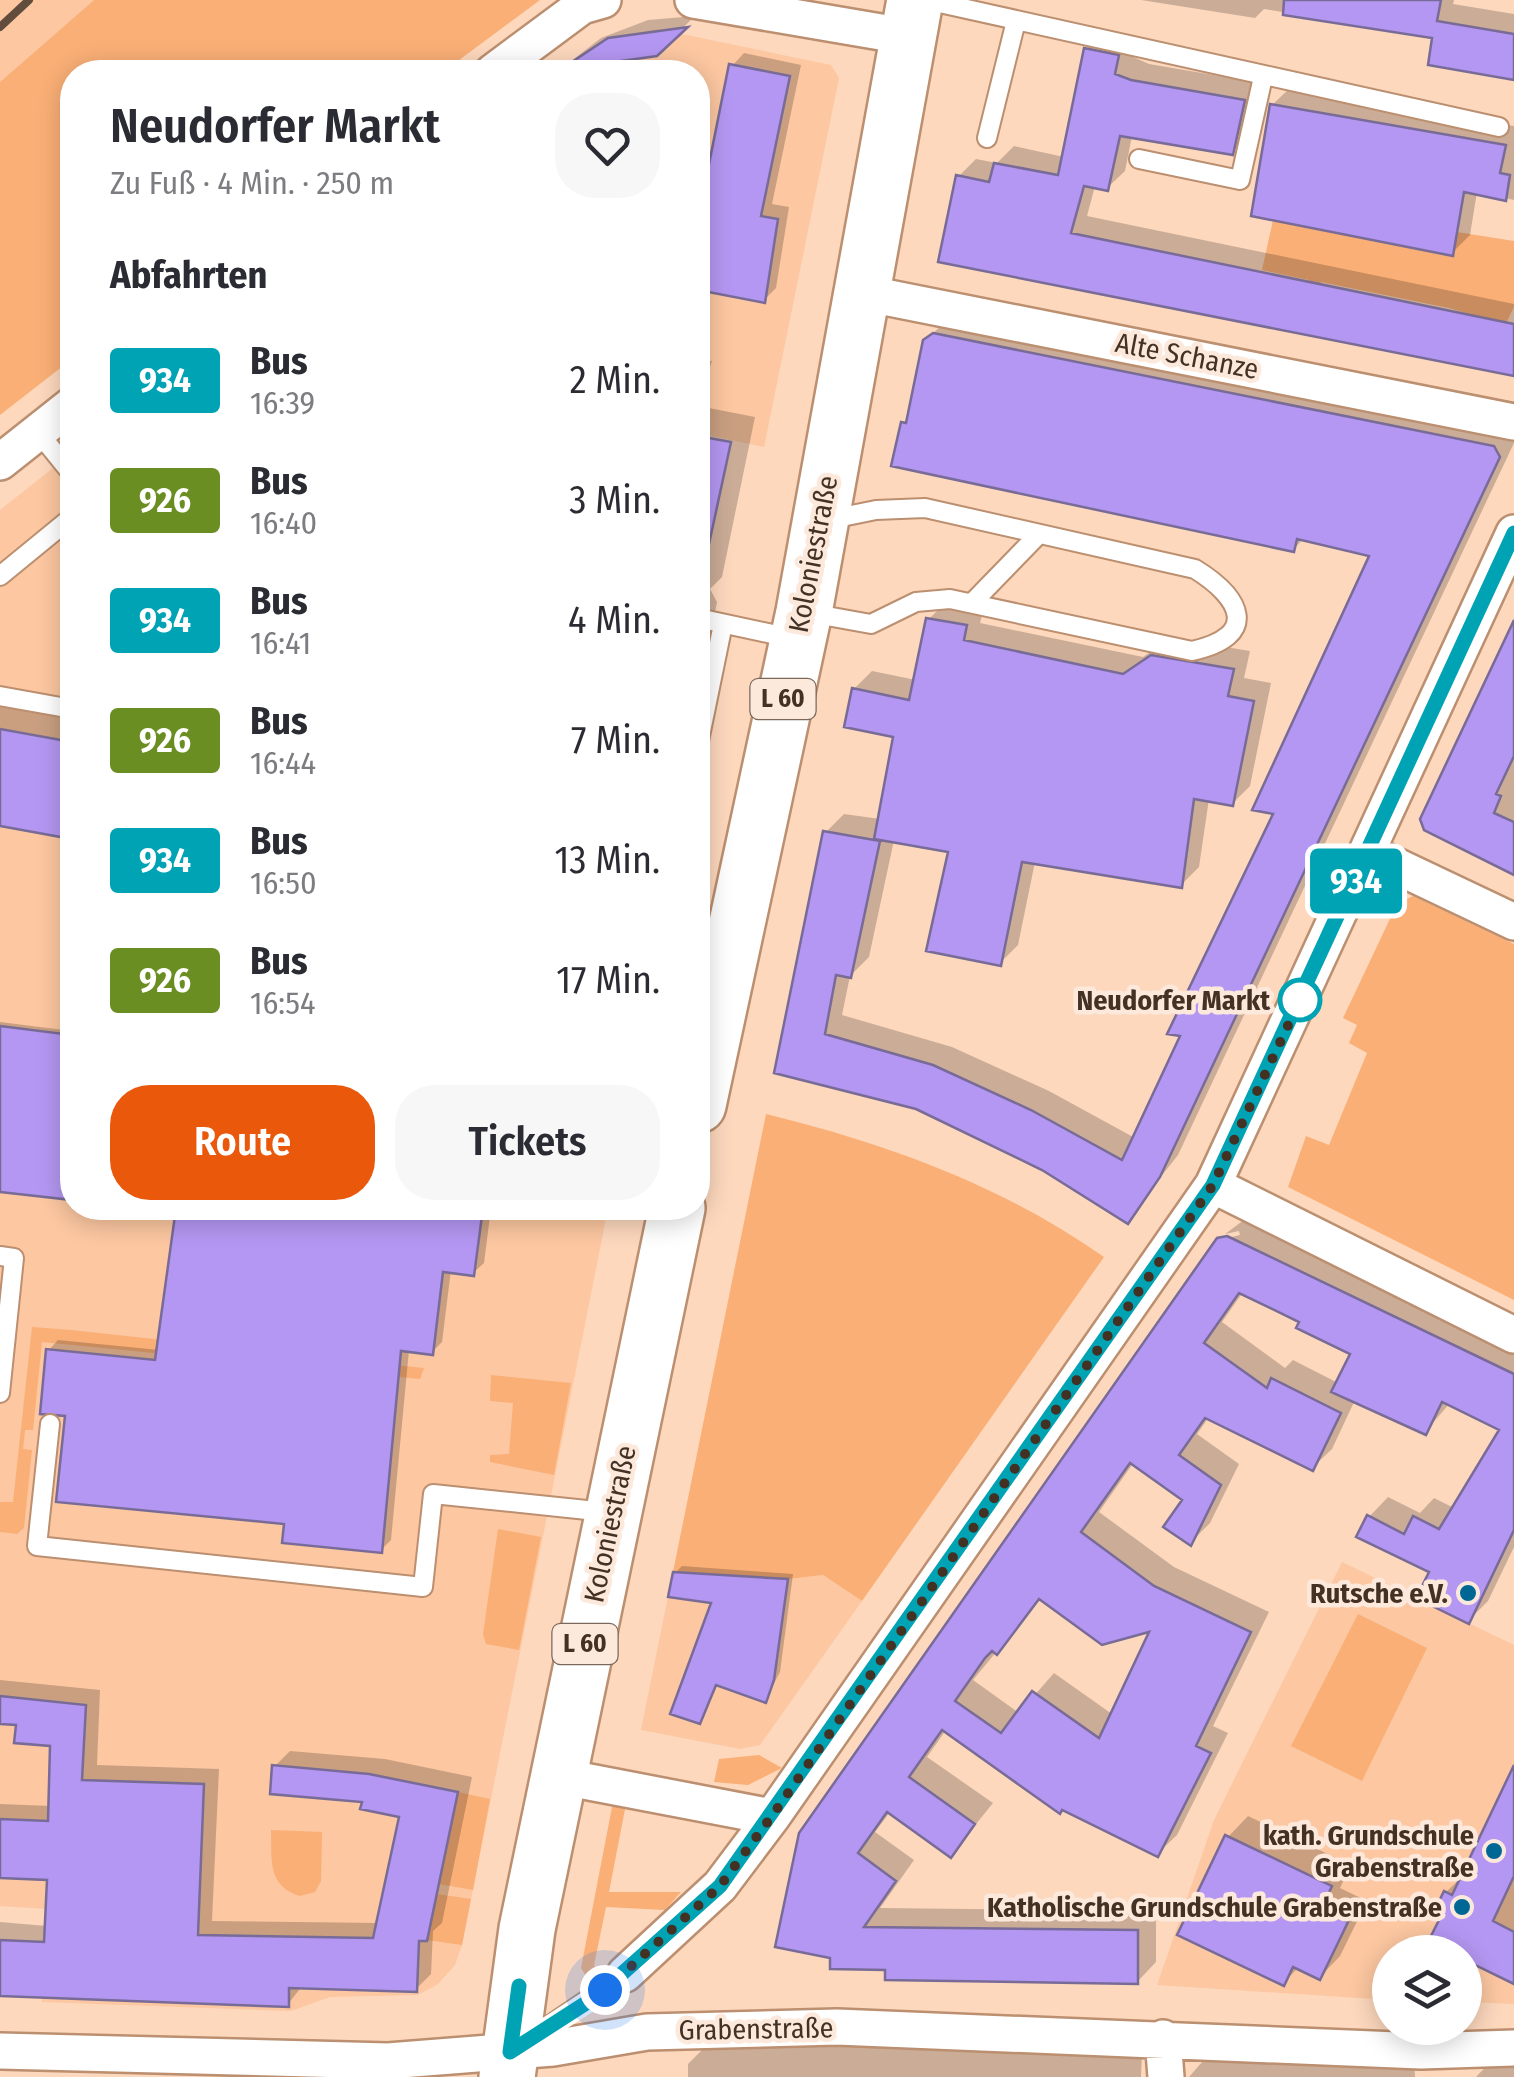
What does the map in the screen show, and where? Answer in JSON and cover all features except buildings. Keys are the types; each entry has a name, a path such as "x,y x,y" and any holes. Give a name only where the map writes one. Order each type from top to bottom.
{"main road":[{"name":"Koloniestraße","path":"710,1028 723,945 822,521 859,292 917,12"},
{"name":"Koloniestraße","path":"508,2064 527,1929 673,1220"}],"street":[{"path":"509,60 582,6 603,0"},
{"path":"693,0 917,12"},
{"name":"Alte Schanze","path":"859,292 1514,422"},
{"path":"0,462 60,415"},
{"path":"624,1974 720,1886 1213,1185 1514,533"},
{"path":"1369,853 1514,922"},
{"path":"1213,1185 1514,1336"},
{"path":"558,1776 772,1816"},
{"name":"Grabenstraße","path":"0,2051 257,2068 388,2062 508,2064 647,2032 837,2027 1163,2038 1422,2064 1514,2048"},
{"path":"1163,2038 1166,2077"}],"lane":[{"path":"917,12 1016,21 1098,36 1263,77 1499,127"},
{"path":"987,138 1016,21"},
{"path":"1139,159 1240,180 1263,77"},
{"path":"38,432 60,459"},
{"path":"710,621 800,626 871,624 933,598 1192,651 1212,646 1228,636 1235,622 1236,604 1225,588 1195,570 926,508 876,510 822,521"},
{"path":"0,576 60,528"},
{"path":"972,603 1039,534"},
{"path":"710,687 723,624"},
{"path":"0,696 60,707"},
{"path":"0,1256 14,1258 0,1393"},
{"path":"50,1424 37,1546 423,1588 433,1494 612,1513"},
{"path":"508,2064 624,1974"}],"shaded area":[{"path":"0,0 94,0 0,82"},
{"path":"94,0 540,0 459,60 60,60 60,368 0,415 0,82"},
{"path":"658,29 831,65 839,78 764,447 710,436 710,60 575,60 608,38"},
{"path":"1273,220 1453,255 1457,232 1514,241 1514,307 1505,325 1449,308 1321,282 1319,289 1309,287 1309,280 1262,270"},
{"path":"60,462 60,1220 606,1220 462,1945 455,1965 438,1984 418,1995 330,1997 291,2011 42,2002 46,1909 0,1906 0,510"},
{"path":"1413,896 1514,944 1514,1300 1288,1187 1306,1136 1329,1145 1367,1053 1349,1043 1357,1025 1343,1018 1397,904"},
{"path":"766,1114 856,1139 942,1170 1025,1208 1104,1257 862,1601 823,1575 772,1581 673,1572"},
{"path":"32,1327 424,1368 420,1379 42,1342 33,1430 25,1430 23,1449 32,1450 24,1528 17,1534 0,1532 0,1502 13,1502"},
{"path":"491,1375 571,1383 554,1475 490,1462 490,1455 509,1454 513,1403 490,1401"},
{"path":"498,1529 541,1537 519,1650 486,1644 483,1634"},
{"path":"1342,1562 1514,1645 1514,2004 1482,2003 1482,1935 1372,1935 1372,1999 1157,1985 1214,1820"},
{"path":"673,1572 772,1581 823,1575 862,1601 760,1745 740,1749 641,1730"},
{"path":"1358,1614 1427,1648 1362,1781 1291,1746"},
{"path":"759,1755 782,1768 748,1785 714,1782 719,1759"},
{"path":"458,1792 490,1799 473,1890 439,1884"},
{"path":"626,1804 609,1892 681,1892 665,1910 606,1907 594,1965 601,1977 592,1985 581,1968 612,1807"},
{"path":"271,1830 322,1832 321,1881 315,1892 300,1896 289,1892 277,1879"},
{"path":"437,1894 471,1899 462,1945 427,1940"}],"railway":[{"path":"0,27 29,0"}],"bus line":[{"name":"934","path":"519,1986 510,2052 597,1996 668,1938 720,1886 1148,1272 1213,1185 1514,533"}],"place":[{"name":"Neudorfer Markt","path":"1300,1000"},
{"name":"Rutsche e.V.","path":"1468,1593"},
{"name":"kath. Grundschule Grabenstraße","path":"1494,1851"},
{"name":"Katholische Grundschule Grabenstraße","path":"1462,1907"}],"route":[{"path":"605,1990 668,1938 720,1886 772,1816 1148,1272 1213,1185 1300,1000"}]}
